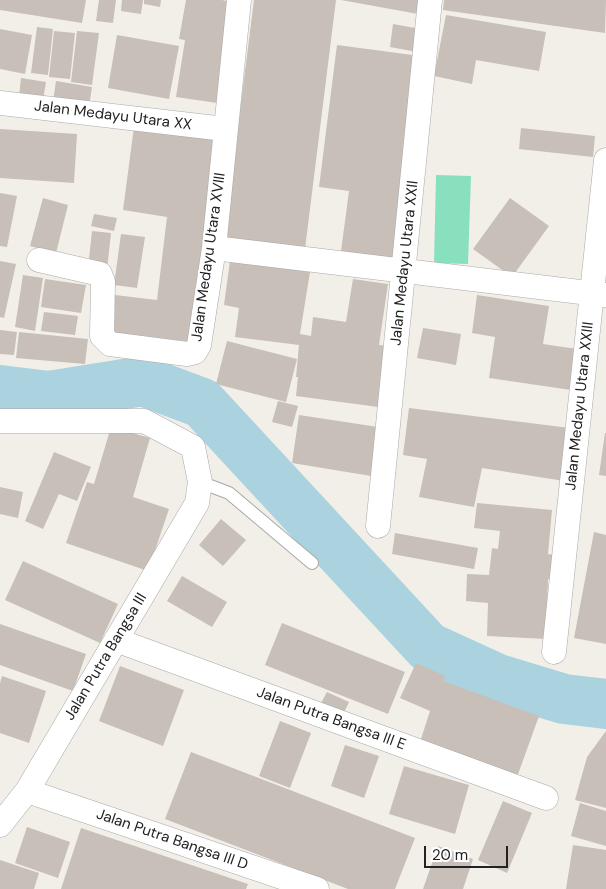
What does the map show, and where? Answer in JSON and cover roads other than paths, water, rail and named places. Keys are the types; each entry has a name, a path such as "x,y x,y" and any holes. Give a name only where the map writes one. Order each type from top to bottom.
{"street":[{"name":"Jalan Medayu Utara XVIII","path":"39,260 100,274 104,282 102,336 110,344 187,354 195,352 199,345 214,248 239,0"},
{"name":"Jalan Medayu Utara XXII","path":"378,526 430,0"},
{"name":"Jalan Medayu Utara XX","path":"0,103 225,129"},
{"name":"Jalan Medayu Utara XXIII","path":"554,652 599,294 606,160"},
{"path":"214,248 599,294"},
{"path":"0,421 144,422 194,448 200,482"},
{"name":"Jalan Putra Bangsa III","path":"2,819 27,791 197,503 200,482"},
{"name":"Jalan Putra Bangsa III E","path":"116,640 546,798"},
{"name":"Jalan Putra Bangsa III D","path":"27,791 317,889"}],"lane":[{"path":"200,482 229,493 312,563"}],"waterway":[{"path":"0,390 49,396 143,381 202,403 428,647 498,679 564,699 606,704"}]}
